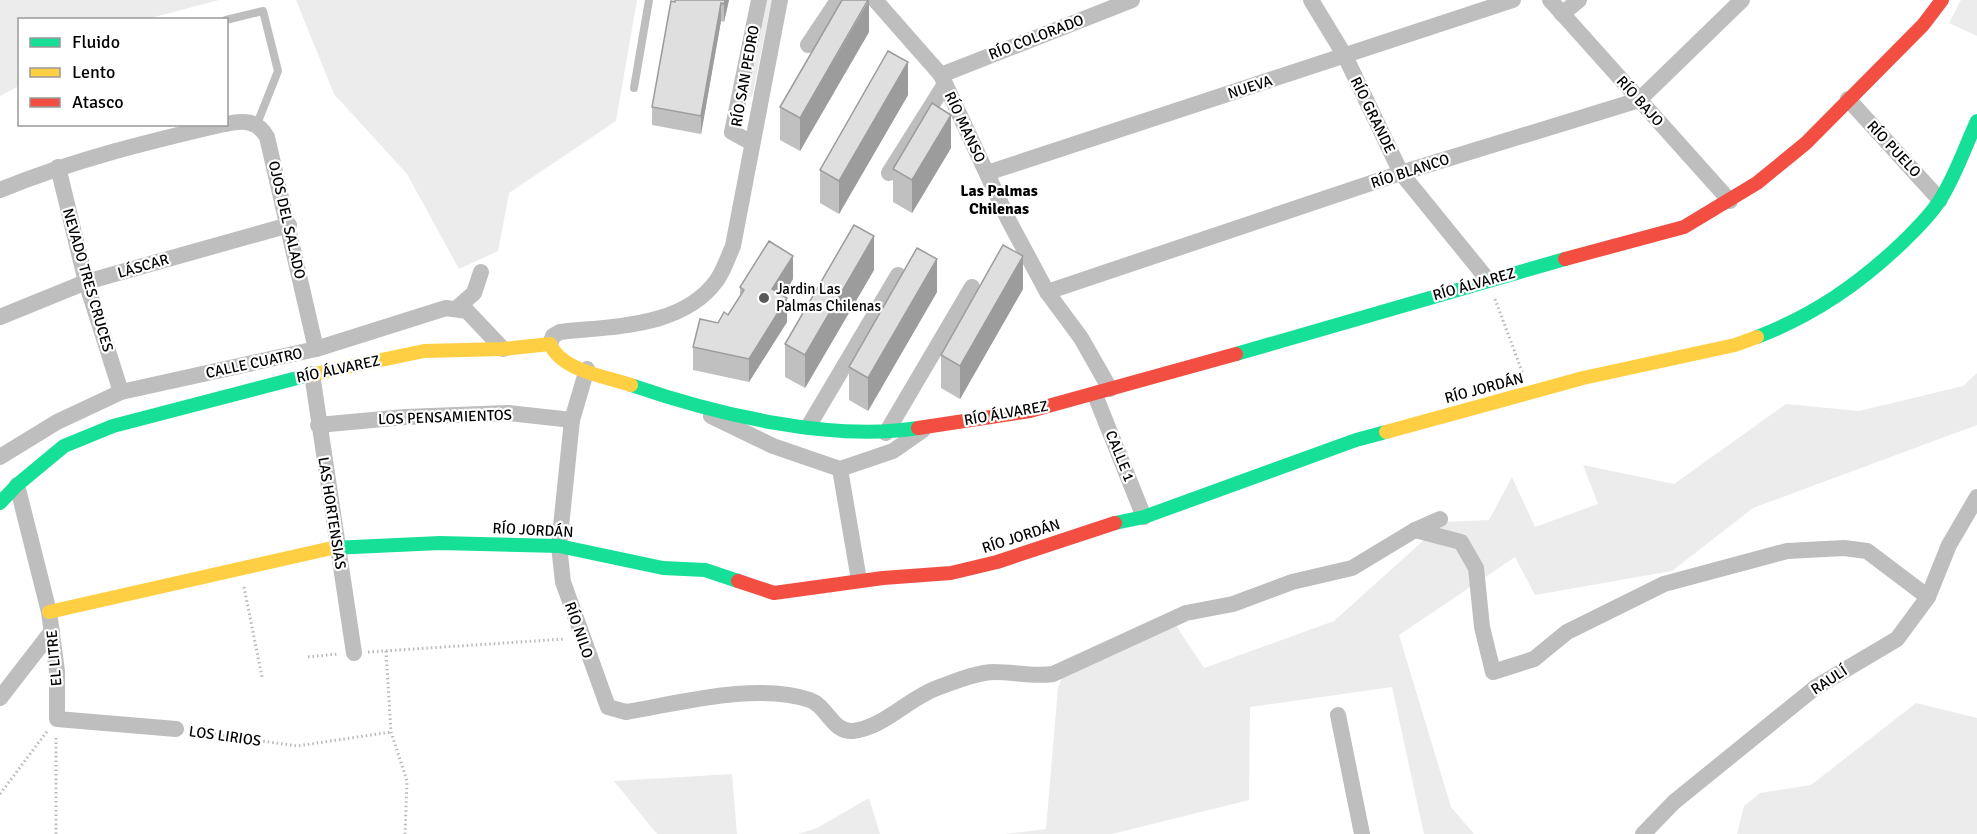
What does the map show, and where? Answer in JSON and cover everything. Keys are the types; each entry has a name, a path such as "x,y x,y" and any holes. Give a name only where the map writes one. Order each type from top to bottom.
{"street":[{"name":"RÍO SAN PEDRO","path":"752,143 732,132 759,0"},
{"name":"RÍO SAN PEDRO","path":"550,344 553,336 560,332 647,322 683,309 702,295 717,279 733,246 780,0"},
{"path":"808,45 838,0"},
{"name":"RÍO MANSO","path":"875,0 943,79 1047,292 1080,338 1103,392"},
{"name":"RÍO COLORADO","path":"943,79 1132,0"},
{"name":"RÍO GRANDE","path":"1311,0 1345,56 1401,173 1488,280"},
{"name":"NUEVA","path":"987,173 1513,0"},
{"name":"RÍO BAJO","path":"1550,0 1730,201"},
{"path":"1562,14 1579,0"},
{"name":"RÍO BLANCO","path":"1047,292 1401,173 1639,100 1742,0"},
{"name":"RÍO ÁLVAREZ","path":"689,405 808,427 886,433 1029,411 1103,392 1488,280 1684,227 1730,201 1791,156 1923,26 1942,0"},
{"path":"889,173 943,79"},
{"name":"RÍO PUELO","path":"1848,99 1940,200"},
{"path":"228,124 248,121 256,124"},
{"name":"RÍO JORDÁN","path":"49,612 337,547 440,543 559,546 616,556 663,568 705,570 774,593 859,580 951,573 997,562 1119,522 1144,517 1356,440 1583,378 1735,345 1795,322 1822,307 1874,270 1898,248 1940,200 1977,121"},
{"name":"OJOS DEL SALADO","path":"256,124 267,137 316,349"},
{"path":"0,190 58,167 118,149 216,126"},
{"name":"NEVADO TRES CRUCES","path":"58,167 86,282 121,392"},
{"name":"LÁSCAR","path":"0,316 86,282 289,225"},
{"path":"457,308 474,293 481,272"},
{"path":"808,427 898,275"},
{"path":"886,433 972,287"},
{"name":"CALLE CUATRO","path":"0,457 57,422 121,392 316,349 446,308 457,308"},
{"path":"457,308 467,311 478,320 503,349"},
{"name":"RÍO ÁLVAREZ","path":"0,503 17,485 64,446 113,426 312,374 423,351 503,349 550,344 555,355 565,363 689,405 773,446 840,469 893,451 929,426"},
{"name":"RÍO NILO","path":"587,369 572,420 559,546 563,582 608,707 626,712 738,693 811,700 824,708 834,723 849,731 864,729 934,689 992,672 1034,676 1053,674 1186,613 1233,604 1292,582 1352,568 1415,530 1440,519"},
{"name":"LAS HORTENSIAS","path":"312,374 354,653"},
{"name":"CALLE 1","path":"1103,392 1144,517"},
{"name":"LOS PENSAMIENTOS","path":"318,425 405,417 508,413 572,420"},
{"path":"840,469 859,580"},
{"name":"EL LITRE","path":"17,485 49,612 57,671 57,719"},
{"name":"RAULÍ","path":"1643,834 1674,802 1816,687 1896,639 1928,597 1949,545 1977,497"},
{"path":"1415,530 1461,542 1476,568 1482,627 1493,672 1534,659 1567,632 1664,584 1787,551 1844,548 1867,551 1928,597"},
{"path":"0,698 52,631"},
{"path":"1338,715 1362,834"},
{"name":"LOS LIRIOS","path":"57,719 176,729"}],"lane":[{"path":"634,88 649,0"},
{"path":"228,19 263,10 278,71 256,124"}],"path":[{"path":"1488,280 1530,392"},
{"path":"241,569 262,677"},
{"path":"308,657 582,638"},
{"path":"386,651 392,732 408,781 405,834"},
{"path":"0,794 57,719"},
{"path":"56,834 57,719"},
{"name":"LOS LIRIOS","path":"176,729 297,746 392,732"}],"shaded area":[{"path":"0,0 219,0 151,18 18,18 18,87 0,96"},
{"path":"296,0 637,0 616,121 509,193 498,251 459,269 407,174 334,94"},
{"path":"767,0 772,0 752,97 748,96"},
{"path":"1961,0 1977,0 1977,36 1949,23"},
{"path":"1977,373 1977,425 1753,508 1672,571 1535,595 1515,557 1399,635 1451,807 1474,834 1424,834 1392,687 1250,707 1249,800 1112,834 1005,834 1046,829 1058,688 1064,672 1175,624 1204,668 1334,621 1444,522 1489,520 1512,477 1535,527 1598,504 1583,465 1674,484 1786,404 1859,411 1963,386"},
{"path":"1916,703 1977,718 1977,834 1737,834 1744,806 1760,793 1811,785"},
{"path":"732,774 737,834 657,834 614,781"},
{"path":"869,798 880,834 798,834 817,828"}],"building":[{"path":"675,0 725,0 724,4 721,3 701,116 652,107 671,1 675,2"},
{"path":"842,0 868,0 800,118 780,107"},
{"path":"888,51 908,62 839,181 820,170"},
{"path":"932,103 951,115 912,180 893,169"},
{"path":"854,225 874,236 805,355 785,344"},
{"path":"769,241 793,256 772,289 787,298 749,359 693,347 700,319 718,323 724,312 728,315 744,290 740,287"},
{"path":"1003,245 1023,256 960,366 941,355"},
{"path":"917,248 937,259 868,378 849,367"}],"traffic: fast":[{"path":"1757,337 1798,319 1835,297 1903,242 1940,200 1977,121"},
{"path":"1236,354 1565,259"},
{"path":"0,503 17,485 64,446 113,426 305,376"},
{"path":"631,385 699,406 773,423 848,431 918,428"},
{"path":"1115,523 1144,517 1356,440 1386,432"},
{"path":"332,548 440,543 559,546 663,568 705,570 738,581"}],"traffic: slow":[{"path":"1386,432 1583,378 1735,345 1757,337"},
{"path":"305,376 424,351 503,349 550,344 564,361 585,371 631,385"},
{"path":"49,612 332,548"}],"traffic: jam":[{"path":"1565,259 1684,227 1757,183 1806,143 1923,25 1942,0"},
{"path":"918,428 1030,411 1236,354"},
{"path":"738,581 774,593 883,578 951,573 997,562 1115,523"}],"place":[{"name":"Jardin Las Palmas Chilenas","path":"764,298"}],"district":[{"name":"Las Palmas Chilenas","path":"999,200"}]}
